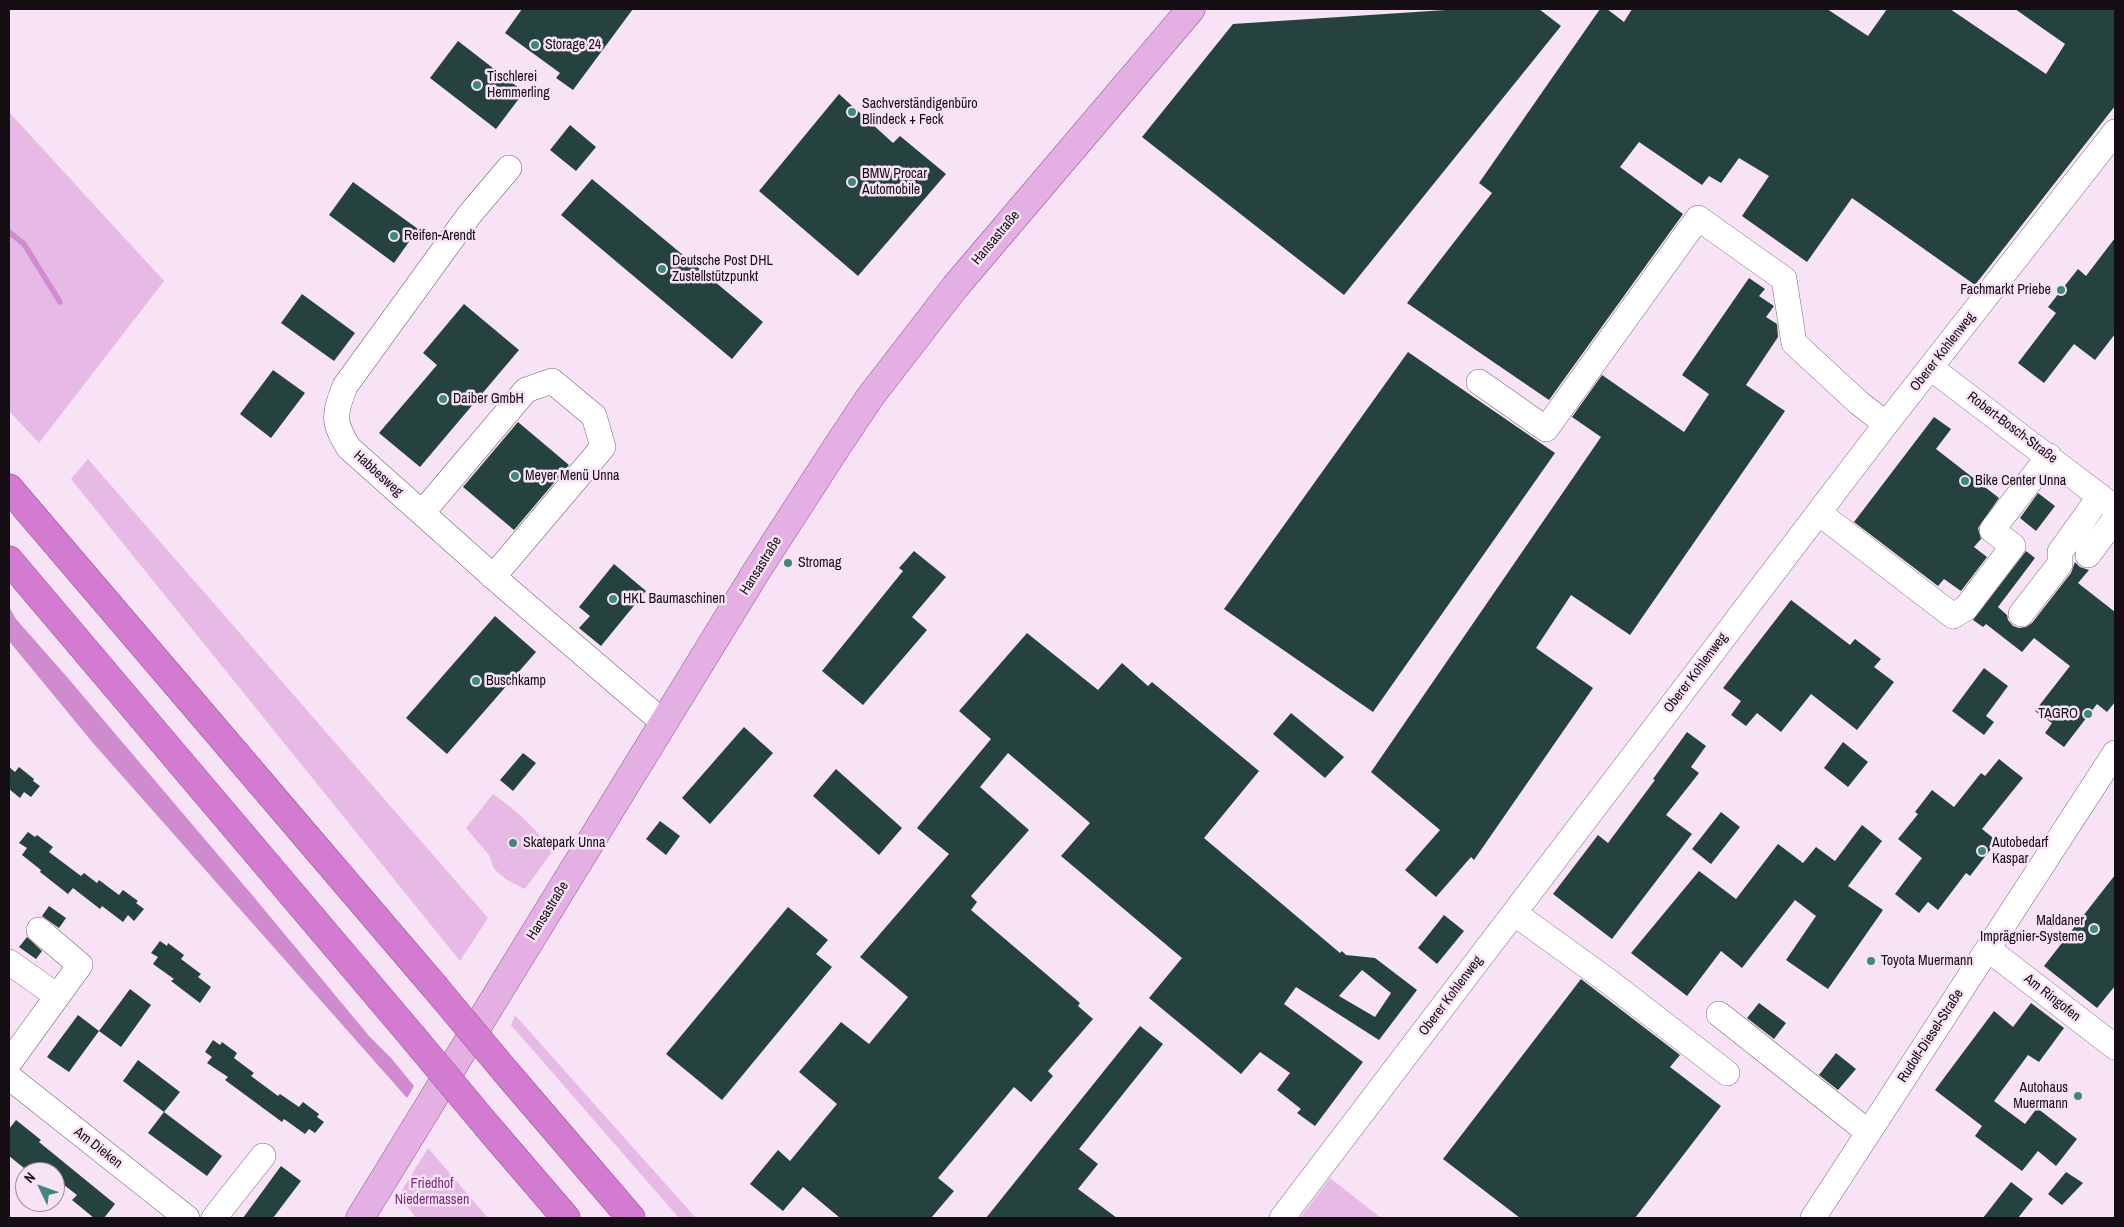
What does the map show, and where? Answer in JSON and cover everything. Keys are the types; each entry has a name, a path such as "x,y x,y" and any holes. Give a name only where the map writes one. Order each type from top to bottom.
{"highway":[{"path":"9,488 631,1218"},
{"path":"9,560 566,1218"}],"main road":[{"name":"Hansastraße","path":"360,1218 756,572 870,397 955,287 1191,9"}],"street":[{"name":"Oberer Kohlenweg","path":"1282,1218 1886,424 2115,132"},
{"name":"Habbesweg","path":"509,168 470,214 345,386 336,408 338,430 349,448 493,577 664,723"},
{"path":"1479,382 1546,429 1698,218 1784,280 1794,343 1859,403 1886,424"},
{"name":"Robert-Bosch-Straße","path":"1931,368 2108,502"},
{"path":"422,513 526,390 552,381 594,416 603,447 493,577"},
{"path":"1819,513 1953,616 1966,608 2013,546 1992,530 2049,456"},
{"path":"2021,614 2060,564 2060,552 2108,502"},
{"path":"2088,555 2115,519"},
{"name":"Rudolf-Diesel-Straße","path":"1813,1218 2115,753"},
{"path":"1514,913 1608,981 1727,1073"},
{"path":"9,1063 80,965 39,930"},
{"name":"Am Ringofen","path":"1988,949 2115,1047"},
{"path":"9,962 57,996"},
{"path":"1719,1014 1868,1132"},
{"name":"Am Dieken","path":"9,1078 187,1218"},
{"path":"214,1218 263,1156"}],"green space":[{"path":"9,112 164,281 39,443 9,411"},
{"path":"88,459 488,918 460,961 71,479"},
{"name":"Skatepark Unna","path":"493,794 526,820 552,852 525,889 507,880 494,869 489,855 466,828"},
{"path":"515,1015 696,1218 679,1218 511,1025"},
{"name":"Friedhof Niedermassen","path":"428,1148 488,1218 416,1218 399,1195"},
{"path":"1330,1178 1381,1218 1300,1218"}],"shaded area":[{"path":"9,607 16,619 253,896 369,1036 391,1058 414,1086 407,1098 93,743 9,641"}],"building":[{"path":"522,9 633,9 573,90 556,78 560,73 505,33"},
{"path":"1461,9 1539,9 1561,26 1344,295 1142,137 1233,24"},
{"path":"1600,9 1607,9 1624,22 1632,9 1827,9 1868,36 1887,9 1950,9 2046,74 2065,44 2015,9 2115,9 2115,106 1975,285 1852,198 1807,262 1742,216 1769,176 1739,158 1721,183 1709,176 1702,185 1639,142 1620,167 1683,214 1549,400 1407,303 1492,193 1479,183"},
{"name":"Tischlerei Hemmerling","path":"458,41 524,92 496,129 430,78"},
{"name":"BMW Procar Automobile","path":"839,94 893,143 900,136 946,174 858,276 759,191"},
{"path":"570,125 596,147 576,171 550,150"},
{"name":"Deutsche Post DHL Zustellstützpunkt","path":"592,179 763,322 732,359 561,215"},
{"path":"353,182 418,229 394,263 329,215"},
{"path":"2115,238 2115,334 2095,360 2074,344 2044,383 2018,363 2056,313 2048,307 2078,269 2086,276"},
{"path":"1749,278 1765,289 1759,296 1774,306 1766,317 1777,324 1778,337 1746,385 1785,411 1630,635 1571,595 1536,648 1593,688 1474,860 1471,857 1436,897 1405,870 1440,830 1371,772 1601,437 1572,417 1602,375 1684,432 1709,394 1682,375"},
{"path":"302,294 355,333 334,361 281,323"},
{"name":"Daiber GmbH","path":"464,304 519,350 420,467 379,433 437,365 423,353"},
{"path":"1408,352 1555,453 1373,712 1224,609"},
{"path":"273,370 305,393 271,438 240,414"},
{"path":"1934,417 1951,429 1936,449 1999,498 1978,528 1981,539 1974,547 1987,557 1961,591 1944,579 1938,586 1854,522"},
{"path":"518,422 569,465 514,530 463,487"},
{"path":"2038,493 2055,506 2036,531 2020,518"},
{"path":"914,551 946,577 912,617 927,630 863,705 822,671 903,571 899,568"},
{"path":"2026,551 2035,558 1998,607 2007,615 2008,620 2013,626 2019,628 2026,627 2032,623 2071,573 2075,562 2080,567 2089,570 2078,583 2115,612 2115,702 2107,712 2097,704 2064,747 2045,733 2052,723 2035,711 2070,666 2034,638 2022,652 1986,624 1983,627 1973,620"},
{"name":"HKL Baumaschinen","path":"614,564 646,591 601,646 579,628 590,616 579,607"},
{"path":"1791,600 1850,645 1855,639 1881,659 1874,667 1894,682 1857,730 1811,694 1781,732 1757,713 1746,726 1731,715 1741,701 1723,688"},
{"path":"495,616 536,652 447,754 406,718"},
{"path":"1027,633 1098,690 1122,663 1148,686 1152,682 1259,771 1204,838 1340,953 1342,951 1346,955 1375,958 1417,990 1379,1040 1296,987 1284,1004 1363,1062 1315,1126 1297,1113 1301,1109 1277,1090 1290,1073 1260,1052 1241,1074 1149,998 1182,958 1061,856 1090,823 1008,753 980,787 1029,830 971,896 977,902 971,910 1080,1003 1078,1006 1093,1019 1048,1071 1053,1076 1031,1102 1014,1087 938,1178 954,1191 931,1218 840,1218 803,1187 783,1211 750,1184 778,1150 790,1161 837,1104 799,1072 841,1022 869,1044 908,997 860,957 949,854 917,828 991,739 959,711","holes":["1362,970 1391,993 1375,1017 1339,996"]},
{"path":"1984,668 2008,686 1986,716 1994,722 1984,735 1952,711"},
{"path":"1291,713 1344,757 1325,778 1273,734"},
{"path":"744,727 773,753 710,824 682,798"},
{"path":"1687,732 1706,746 1691,767 1699,773 1666,815 1692,834 1612,939 1553,894 1598,835 1608,843 1655,780 1653,779"},
{"path":"1843,742 1868,762 1848,787 1824,768"},
{"path":"523,753 536,763 513,791 500,780"},
{"path":"1999,759 2023,778 1982,829 1997,841 1970,876 1966,873 1938,910 1928,902 1919,913 1895,894 1922,858 1898,839 1918,814 1915,812 1932,790 1954,807 1981,773 1985,776"},
{"path":"9,767 15,772 19,767 40,786 31,797 24,792 20,798 9,789"},
{"path":"836,769 902,828 879,855 813,796"},
{"path":"1721,812 1740,827 1711,864 1692,849"},
{"path":"660,821 680,836 666,855 646,839"},
{"path":"1862,825 1882,841 1848,886 1883,910 1828,989 1786,960 1816,916 1795,900 1742,968 1721,951 1687,996 1631,953 1699,871 1736,899 1778,844 1803,863 1816,847 1835,861"},
{"path":"28,832 35,837 37,835 53,847 49,852 81,876 84,873 97,883 99,880 119,895 123,890 138,901 136,903 144,909 134,921 128,915 123,922 102,906 100,909 73,888 68,894 22,855 27,848 19,843"},
{"name":"Maldaner Imprägnier-Systeme","path":"2115,875 2115,986 2097,1008 2044,966"},
{"path":"49,906 66,918 59,928 42,916"},
{"path":"788,907 828,940 816,954 832,967 722,1100 666,1054"},
{"path":"1444,915 1464,931 1437,964 1418,948"},
{"path":"27,937 42,951 36,959 19,947"},
{"path":"160,941 167,946 168,943 184,955 181,959 201,974 198,977 211,987 200,1003 171,981 174,979 153,964 158,957 151,953"},
{"path":"1581,979 1680,1055 1670,1067 1721,1106 1635,1218 1520,1218 1443,1159"},
{"path":"130,989 151,1005 121,1047 99,1031"},
{"path":"1759,1003 1786,1023 1774,1039 1747,1018"},
{"path":"2031,1003 2064,1028 2039,1062 2028,1055 1994,1101 2025,1124 2037,1108 2077,1139 2056,1166 2038,1151 2022,1171 1975,1136 1982,1126 1935,1090 1994,1011 2013,1027"},
{"path":"78,1015 99,1031 69,1072 47,1057"},
{"path":"1140,1026 1163,1044 1079,1149 1098,1164 1078,1189 1117,1218 986,1218"},
{"path":"213,1040 220,1045 222,1042 237,1053 234,1058 254,1073 251,1076 278,1096 280,1094 299,1107 303,1102 319,1114 317,1117 324,1122 315,1133 309,1129 305,1134 284,1119 282,1122 225,1080 228,1077 207,1063 212,1057 205,1052"},
{"path":"1836,1053 1856,1069 1838,1090 1819,1075"},
{"path":"138,1060 180,1092 164,1112 123,1081"},
{"path":"164,1112 222,1156 207,1176 148,1133"},
{"path":"16,1120 41,1140 39,1142 64,1162 16,1162 9,1156 9,1129"},
{"path":"65,1163 115,1204 104,1218 94,1218 72,1200 77,1195 65,1186"},
{"path":"281,1166 301,1181 273,1218 243,1218"},
{"path":"2066,1172 2083,1183 2062,1205 2048,1194"},
{"path":"2011,1182 2033,1199 2018,1218 1983,1218"}],"waterway":[{"path":"9,232 24,244 60,302"}],"place":[{"name":"Storage 24","path":"535,45"},
{"name":"Tischlerei Hemmerling","path":"477,85"},
{"name":"Sachverständigenbüro Blindeck + Feck","path":"852,112"},
{"name":"BMW Procar Automobile","path":"852,182"},
{"name":"Reifen-Arendt","path":"394,236"},
{"name":"Deutsche Post DHL Zustellstützpunkt","path":"662,269"},
{"name":"Fachmarkt Priebe","path":"2061,290"},
{"name":"Daiber GmbH","path":"443,399"},
{"name":"Meyer Menü Unna","path":"515,476"},
{"name":"Bike Center Unna","path":"1965,481"},
{"name":"Stromag","path":"788,563"},
{"name":"HKL Baumaschinen","path":"613,599"},
{"name":"Buschkamp","path":"476,681"},
{"name":"TAGRO","path":"2088,714"},
{"name":"Skatepark Unna","path":"513,843"},
{"name":"Autobedarf Kaspar","path":"1982,851"},
{"name":"Maldaner Imprägnier-Systeme","path":"2094,929"},
{"name":"Toyota Muermann","path":"1871,961"},
{"name":"Autohaus Muermann","path":"2078,1096"}]}
